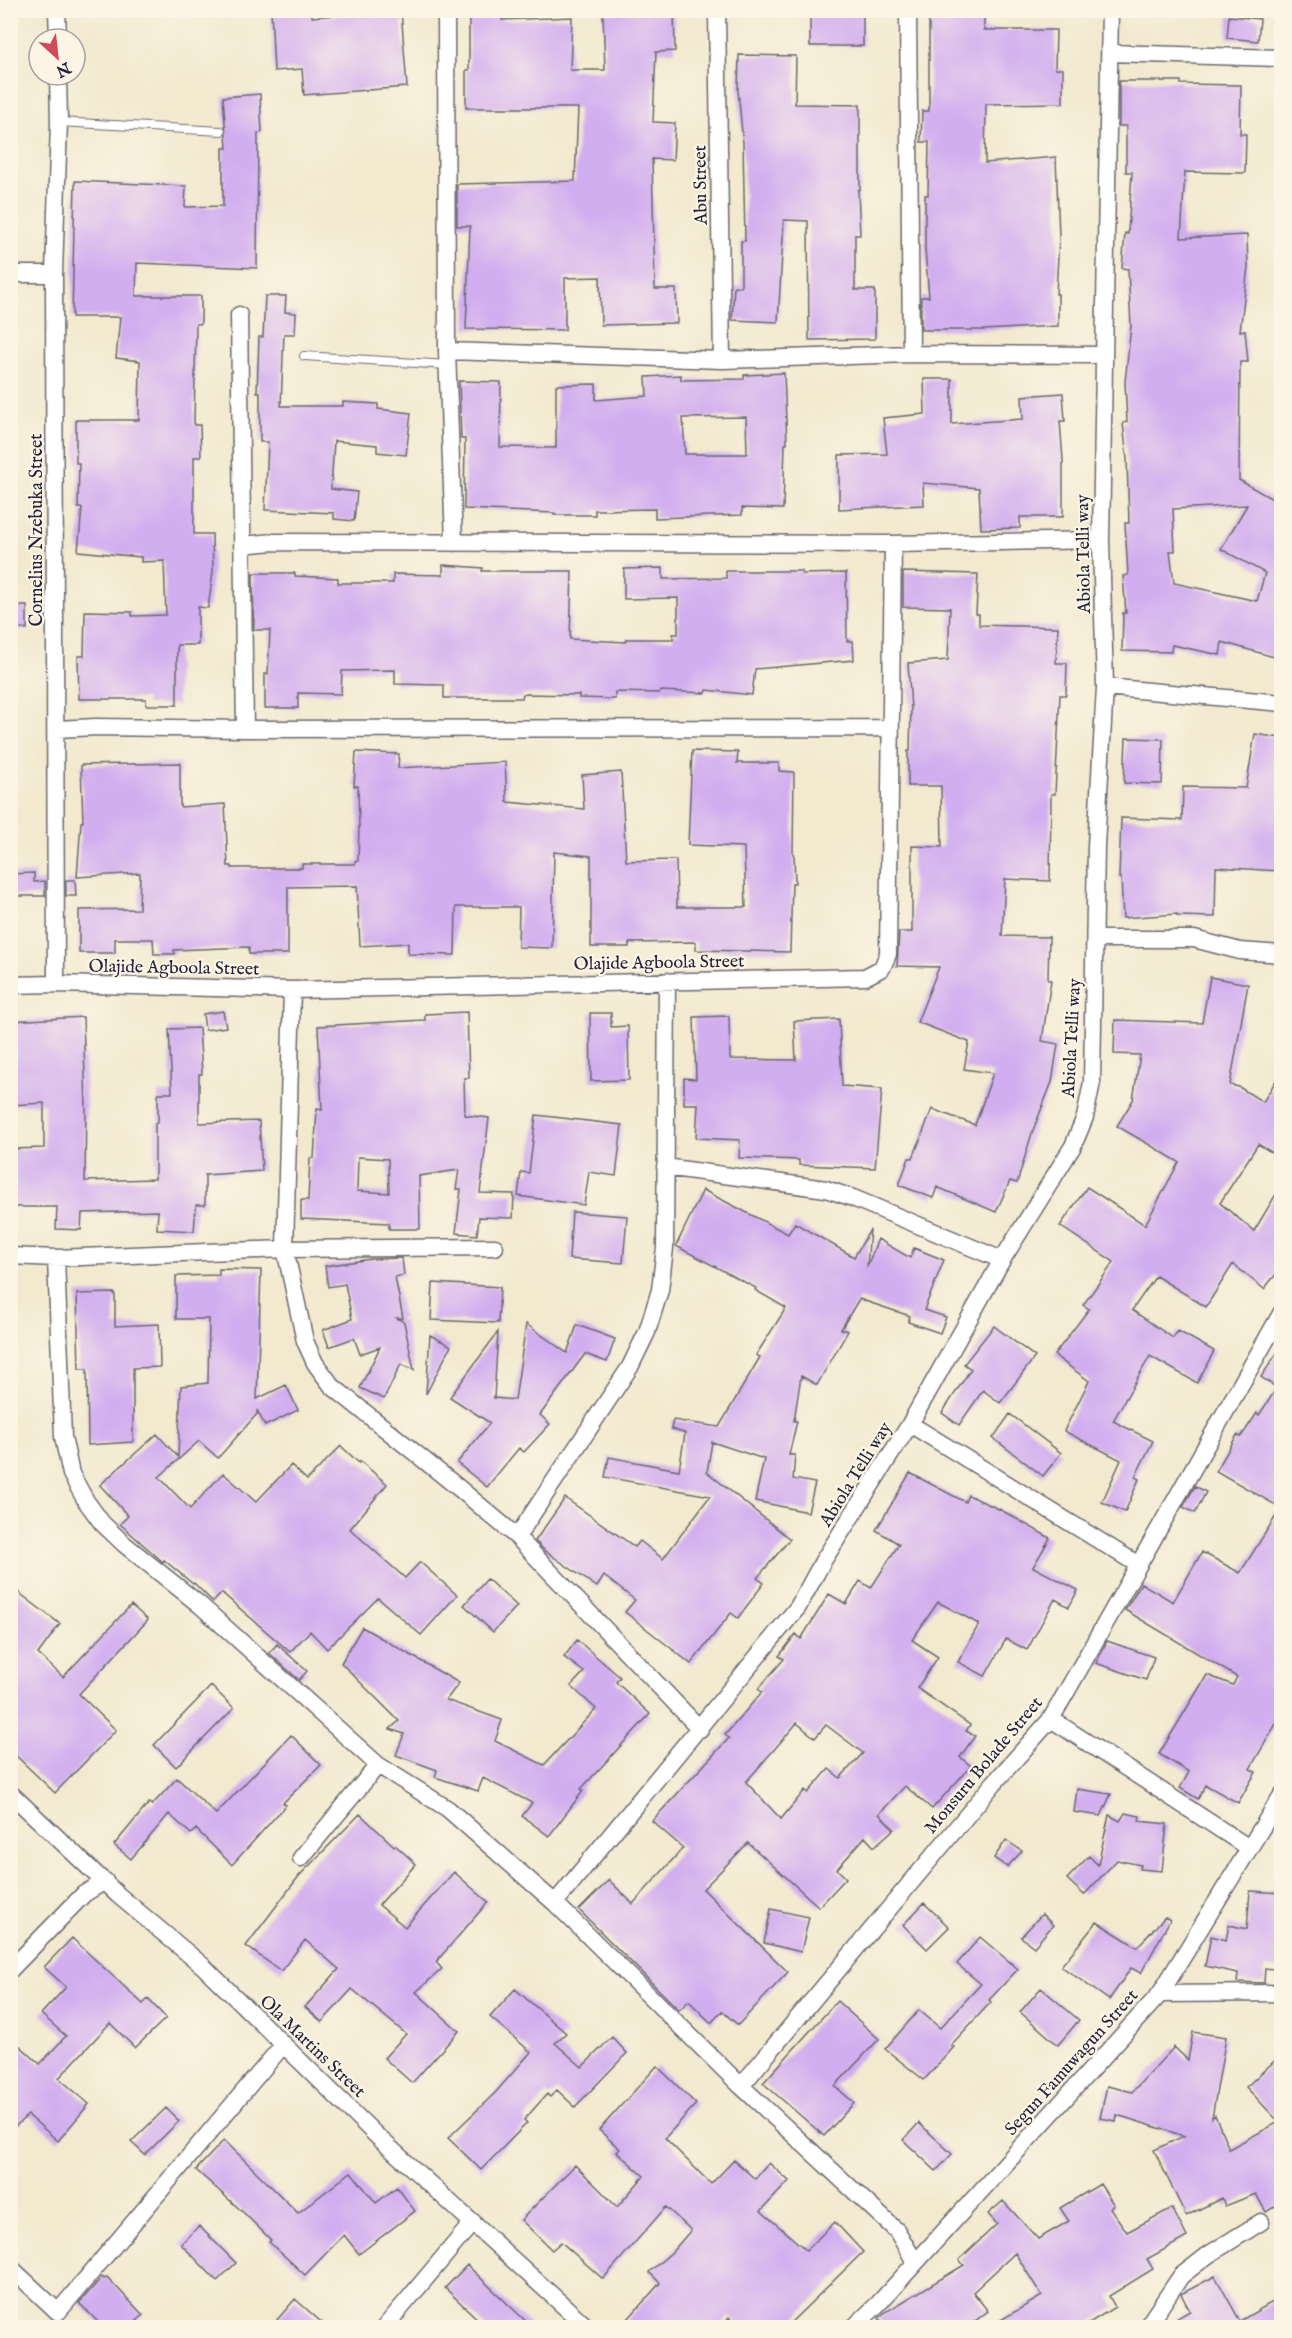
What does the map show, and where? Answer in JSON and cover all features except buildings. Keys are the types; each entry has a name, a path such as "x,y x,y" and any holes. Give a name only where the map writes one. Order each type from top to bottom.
{"street":[{"path":"57,10 58,27"},
{"path":"446,10 448,358 454,543"},
{"name":"Abu Street","path":"717,10 722,360"},
{"path":"908,10 911,354"},
{"name":"Abiola Telli way","path":"555,1903 798,1607 823,1561 910,1424 1002,1260 1073,1146 1085,1117 1092,1082 1096,846 1105,687 1101,540 1110,10"},
{"path":"1110,53 1281,58"},
{"name":"Cornelius Nzebuka Street","path":"56,984 54,274 58,87"},
{"path":"10,274 54,274"},
{"path":"239,315 245,729"},
{"path":"448,358 722,360 911,354 1103,355"},
{"path":"242,545 274,542 893,544 1101,540"},
{"name":"Olajide Agboola Street","path":"10,986 56,984 292,990 865,977 882,968 888,954 893,544"},
{"path":"1105,687 1281,703"},
{"path":"56,729 96,727 245,729 890,728"},
{"path":"1095,939 1194,939 1240,951 1281,954"},
{"path":"517,1537 630,1367 647,1332 660,1290 665,1248 667,981"},
{"path":"292,990 285,1249 305,1341 315,1363 332,1386 517,1537 700,1729"},
{"path":"665,1167 826,1189 1002,1260"},
{"path":"10,1256 56,1258 285,1249 495,1247"},
{"path":"56,1258 63,1437 71,1474 102,1523 124,1544 200,1605 378,1765 448,1809 555,1903 741,2086 897,2231 915,2262"},
{"name":"Monsuru Bolade Street","path":"741,2086 1050,1719 1281,1312"},
{"path":"910,1424 1137,1564"},
{"path":"1050,1719 1249,1848"},
{"path":"301,1858 378,1765"},
{"name":"Ola Martins Street","path":"10,1793 118,1895 203,1966 378,2137 588,2328"},
{"name":"Segun Famuwagun Street","path":"853,2328 879,2303 1160,1994 1281,1795"},
{"path":"10,1970 84,1894 105,1881"},
{"path":"1160,1994 1281,1993"},
{"path":"10,2267 58,2312 284,2045"},
{"path":"384,2328 473,2222"},
{"path":"1146,2328 1181,2276 1208,2255 1261,2222"}],"lane":[{"path":"59,122 221,131"},
{"path":"304,356 448,358"}]}
